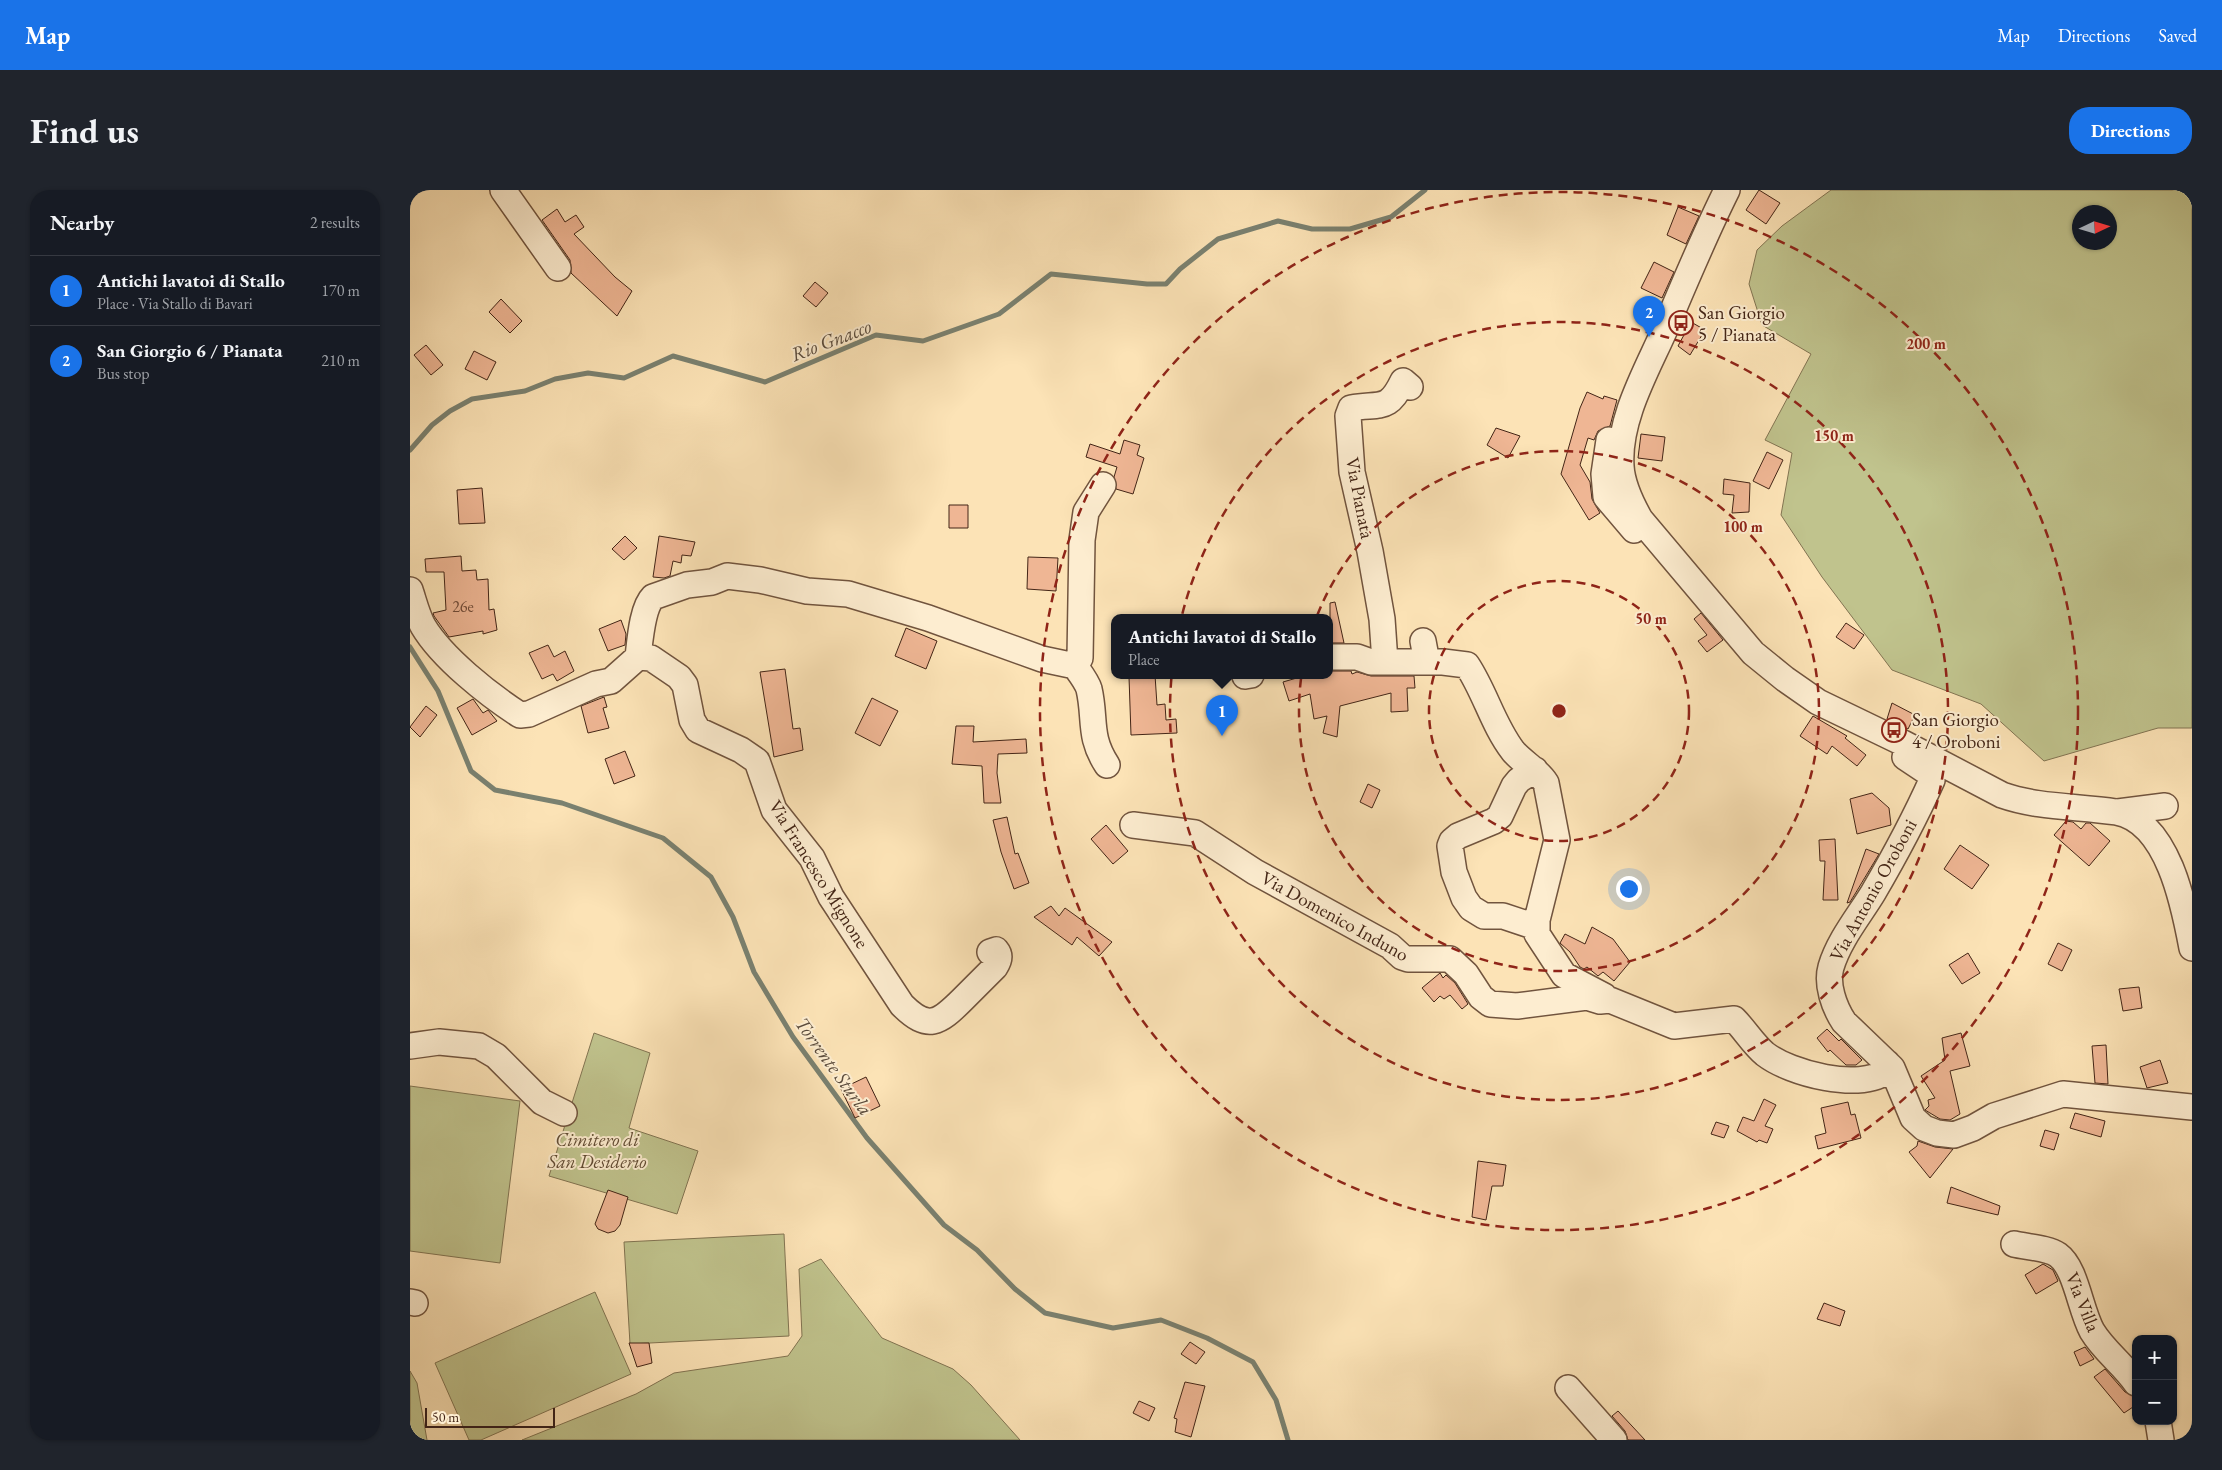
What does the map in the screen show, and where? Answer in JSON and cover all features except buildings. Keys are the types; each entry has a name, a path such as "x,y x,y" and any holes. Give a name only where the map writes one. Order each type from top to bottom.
{"street":[{"path":"503,190 558,268"},
{"path":"1727,190 1704,236 1627,422 1621,451 1621,472 1628,496 1640,519 1753,653 1818,702 1903,743 2002,795 2020,801 2118,812 2165,806"},
{"path":"1664,330 1652,325 1622,387 1605,460 1606,497 1636,533 1694,592 1698,588"},
{"name":"Via Pianata","path":"1385,662 1382,619 1364,516 1352,472 1348,416 1351,408 1388,404 1396,395 1403,381 1410,387"},
{"path":"1075,666 1080,658 1082,540 1086,512 1103,485"},
{"path":"410,590 414,616 441,651 475,681 520,715 529,714 596,684 611,681 638,657 641,632 650,600 653,596 687,585 712,582 727,576 760,580 807,591 848,594 912,613 1042,659 1075,666 1089,688 1094,736 1107,764"},
{"path":"1333,657 1357,657 1372,662 1385,662 1426,651 1467,665 1476,680 1488,710 1513,750 1546,783 1557,840 1536,927 1537,934 1564,975 1610,1000"},
{"name":"Via Francesco Mignone","path":"638,657 651,658 680,677 685,685 692,720 698,730 741,750 757,761 774,810 812,858 831,896 902,1005 910,1013 925,1021 943,1018 995,967 999,960 999,953 996,950 990,952"},
{"name":"Via Antonio Oroboni","path":"1888,1063 1844,1022 1838,1013 1831,990 1831,968 1838,950 1874,891 1932,780 1929,773 1904,756 1903,743"},
{"path":"1535,770 1519,780 1514,786 1500,816 1494,821 1458,836 1452,841 1450,846 1454,872 1464,898 1471,908 1484,916 1503,916 1536,927"},
{"path":"2118,812 2148,830 2160,847 2171,869 2192,948"},
{"name":"Via Domenico Induno","path":"1133,825 1191,831 1255,872 1382,941 1402,958 1414,960 1450,959 1466,974 1481,997 1490,1004 1517,1006 1587,997 1600,1001 1610,1000 1674,1026 1734,1019 1764,1053 1775,1061 1812,1074 1844,1079 1868,1079 1887,1070 1888,1063"},
{"path":"410,1046 439,1042 480,1046 496,1056 542,1102 564,1113"},
{"path":"1888,1063 1896,1074 1913,1118 1924,1128 1937,1133 1954,1135 1973,1128 1994,1116 2063,1094 2192,1107"},
{"name":"Via Villa","path":"2014,1244 2057,1254 2067,1264 2074,1276 2079,1301 2092,1330 2106,1351 2127,1370 2134,1380"},
{"path":"1568,1388 1614,1440"},
{"path":"2159,1425 2161,1440"}],"green space":[{"path":"1831,190 2192,190 2192,728 2158,728 2044,761 1981,704 1892,670 1822,577 1781,515 1792,453 1765,440 1811,354 1762,325 1749,284 1757,250 1782,226"},
{"name":"Cimitero di San Desiderio","path":"594,1033 650,1053 629,1128 698,1151 677,1214 549,1176"},
{"path":"410,1086 520,1101 500,1263 410,1251"},
{"path":"784,1234 789,1336 630,1344 624,1242"},
{"path":"821,1259 882,1338 953,1369 971,1385 1020,1440 522,1440 636,1394 674,1373 788,1356 802,1336 799,1269"},
{"path":"595,1292 631,1374 481,1440 469,1440 435,1363"},
{"path":"410,1371 417,1383 427,1440 410,1440"}],"waterway":[{"name":"Rio Gnacco","path":"410,450 432,425 450,411 472,399 525,391 555,379 588,373 624,378 673,356 765,382 876,335 923,341 999,314 1051,274 1147,284 1166,284 1180,269 1218,239 1278,221 1312,229 1350,229 1391,217 1425,190"},
{"name":"Torrente Sturla","path":"410,647 438,691 471,771 495,790 562,803 663,838 711,877 733,917 754,972 793,1037 867,1138 944,1225 977,1250 1015,1289 1045,1313 1113,1328 1161,1320 1207,1338 1253,1362 1276,1400 1288,1440"}],"place":[{"name":"San Giorgio 5 / Pianata","path":"1681,323"},
{"name":"San Giorgio 6 / Pianata","path":"1649,337"},
{"name":"San Giorgio 4 / Oroboni","path":"1894,730"},
{"name":"Antichi lavatoi di Stallo","path":"1222,736"}]}
